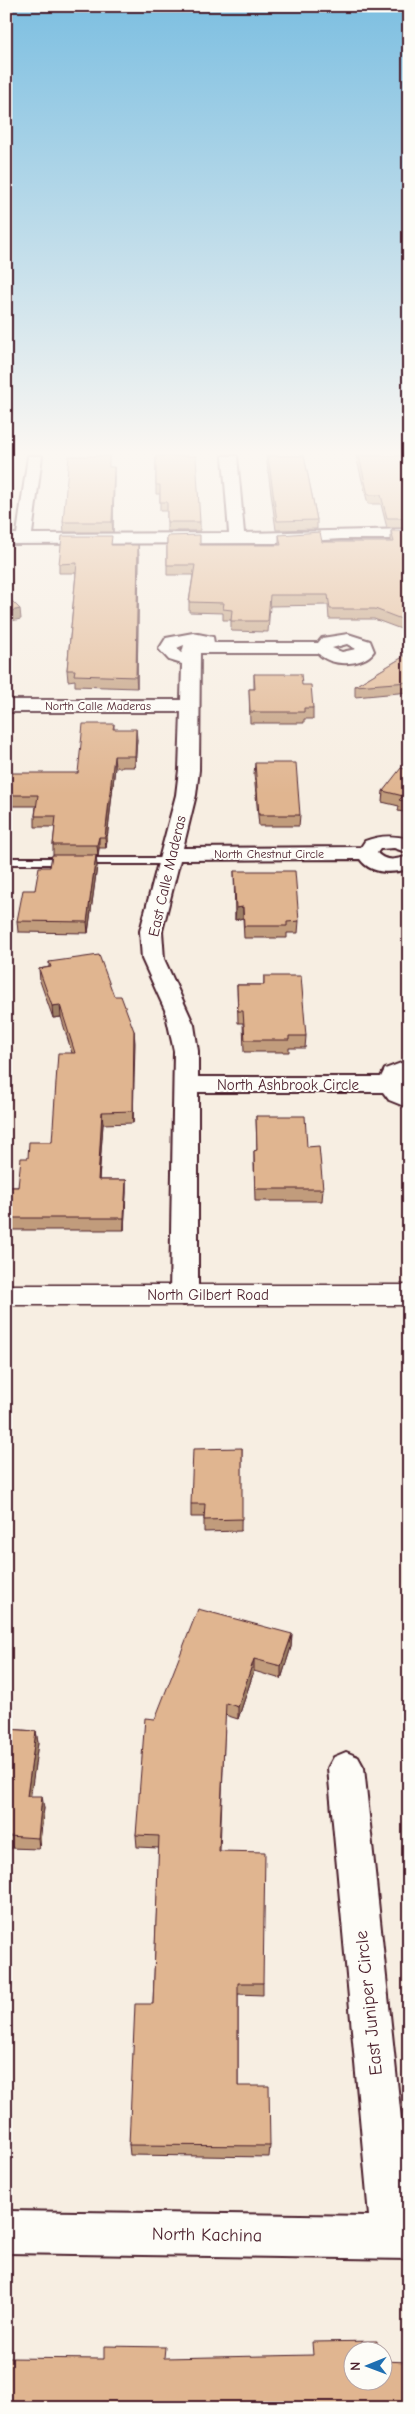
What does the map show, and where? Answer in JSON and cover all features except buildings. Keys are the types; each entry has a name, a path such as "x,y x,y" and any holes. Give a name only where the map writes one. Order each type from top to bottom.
{"main road":[{"name":"North Gilbert Road","path":"6,1295 409,1295"}],"street":[{"name":"East Calle Maderas","path":"184,1296 186,1050 182,1025 158,974 150,945 151,931 187,788 190,648 324,648"},
{"name":"North Calle Maderas","path":"6,706 190,706"},
{"name":"North Chestnut Circle","path":"170,858 367,853 372,846 385,842 401,843 409,848"},
{"path":"367,853 372,861 384,865 398,866 409,862"},
{"path":"409,1068 394,1074 390,1084 398,1096 409,1100"},
{"name":"North Ashbrook Circle","path":"187,1085 390,1084"},
{"name":"East Juniper Circle","path":"346,1768 400,2238"},
{"name":"North Kachina","path":"6,2232 400,2238"}],"lane":[{"path":"6,861 170,858"}]}
